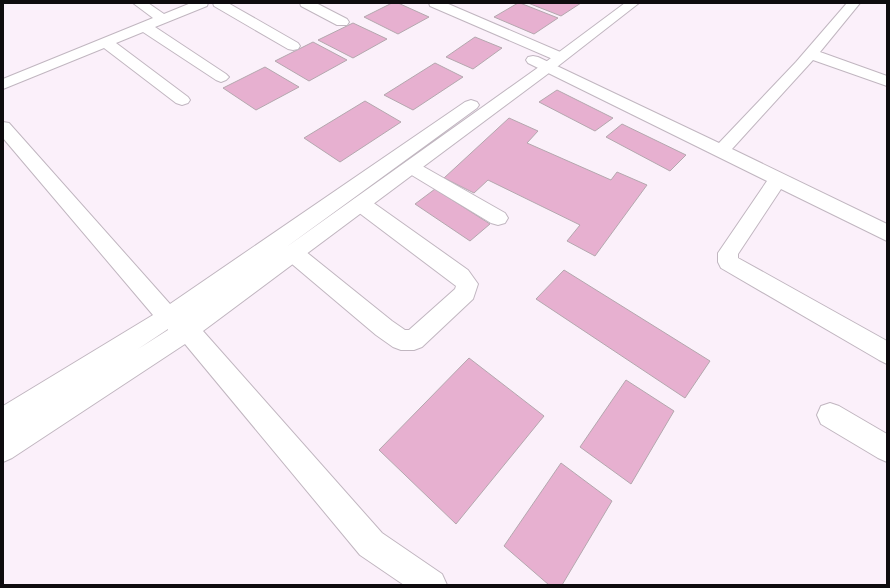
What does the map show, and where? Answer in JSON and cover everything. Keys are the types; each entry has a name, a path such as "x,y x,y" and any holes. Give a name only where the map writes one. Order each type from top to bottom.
{"street":[{"path":"139,3 162,19"},
{"path":"3,84 202,3"},
{"path":"219,3 293,46"},
{"path":"306,3 342,22"},
{"path":"435,3 547,59 721,151 887,233"},
{"path":"3,449 187,330 361,204 411,167 547,59 614,3"},
{"path":"3,421 168,318 547,59 633,3"},
{"path":"721,151 811,54 854,3"},
{"path":"145,27 221,77"},
{"path":"105,42 182,100"},
{"path":"811,54 887,81"},
{"path":"4,130 168,318 187,330 372,544 431,585"},
{"path":"411,167 498,218"},
{"path":"778,179 728,253 728,262 887,353"},
{"path":"293,253 384,328 401,340 414,340 465,293 467,284 460,276 361,204"},
{"path":"830,415 887,449"}],"building":[{"path":"392,3 398,3 429,17 398,34 364,17"},
{"path":"518,3 558,18 534,34 494,17"},
{"path":"528,3 581,3 561,16"},
{"path":"353,23 387,39 353,58 318,40"},
{"path":"475,37 502,48 473,69 446,57"},
{"path":"313,42 347,60 309,81 275,61"},
{"path":"435,63 463,77 413,110 384,95"},
{"path":"265,67 299,87 256,110 223,88"},
{"path":"557,90 613,118 595,131 539,102"},
{"path":"365,101 401,122 340,162 304,138"},
{"path":"509,118 538,131 527,143 611,180 617,172 647,185 595,256 567,241 580,225 488,180 474,193 444,178"},
{"path":"622,124 686,155 670,171 606,137"},
{"path":"435,189 490,224 470,241 415,204"},
{"path":"564,270 710,361 685,398 536,299"},
{"path":"469,358 544,416 456,524 379,450"},
{"path":"626,380 674,411 631,484 580,447"},
{"path":"561,463 612,501 562,585 549,585 504,546"}]}
